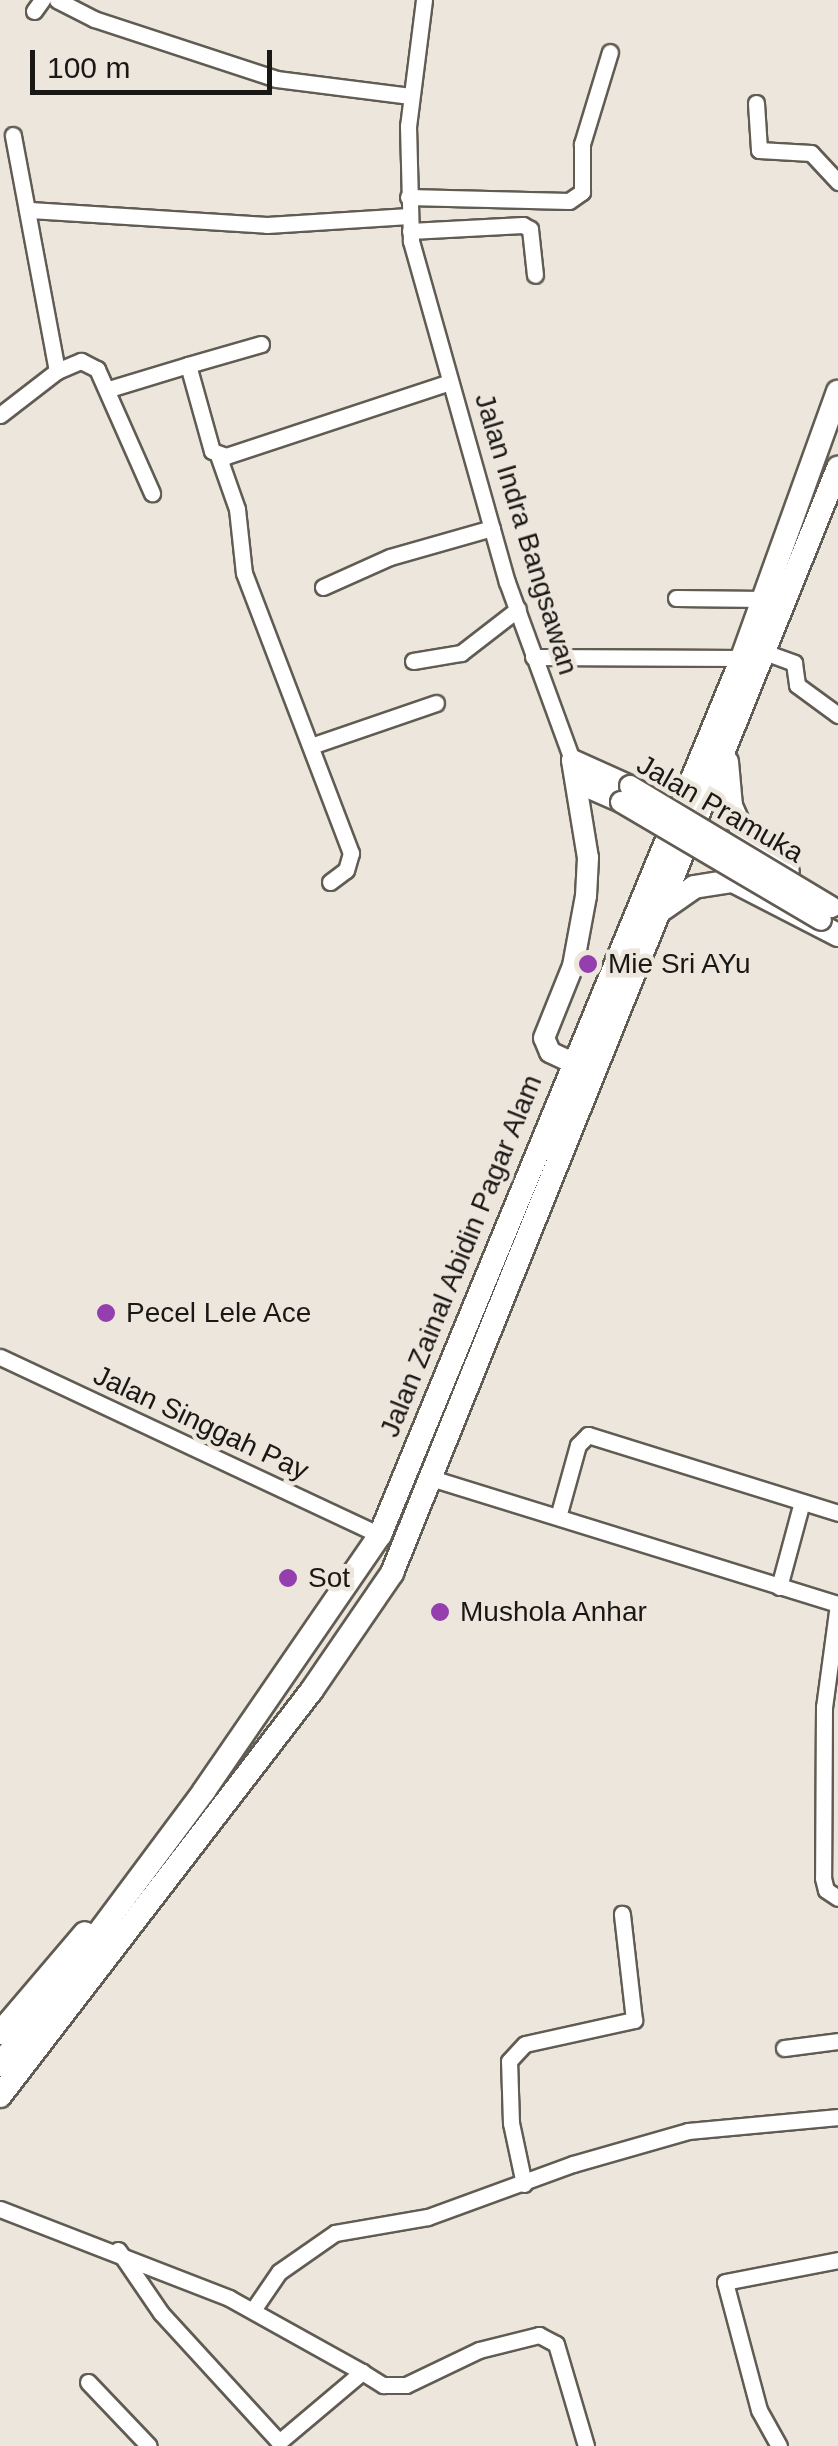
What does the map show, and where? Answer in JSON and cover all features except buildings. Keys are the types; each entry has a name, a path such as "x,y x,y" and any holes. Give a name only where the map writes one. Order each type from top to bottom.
{"highway":[{"name":"Jalan Zainal Abidin Pagar Alam","path":"0,2065 342,1600 380,1536 571,1062 742,658 838,392"},
{"name":"Jalan Zainal Abidin Pagar Alam","path":"0,2096 98,1975 358,1626 392,1572 434,1479 727,754 838,468"},
{"path":"727,754 731,806 751,842 834,918"},
{"path":"733,882 724,868 727,852 751,842"},
{"path":"660,913 694,887 733,882 834,918"},
{"path":"0,2033 54,1963 116,1910"},
{"path":"78,1960 98,1975"}],"main road":[{"name":"Jalan Indra Bangsawan","path":"571,1062 550,1052 544,1038 573,966 586,896 578,782 572,760"},
{"name":"Jalan Pramuka","path":"572,760 834,918"},
{"name":"Jalan Pramuka","path":"578,782 625,794"}],"street":[{"path":"57,0 94,19 276,79 411,96"},
{"name":"Jalan Indra Bangsawan","path":"424,0 411,96 410,224 492,528 533,657 572,760"},
{"path":"408,197 569,201 582,192 582,144 610,52"},
{"path":"756,103 759,150 811,153 838,182"},
{"path":"14,135 57,371"},
{"path":"30,210 144,214 267,225 523,225 530,230 535,275"},
{"path":"109,389 261,344"},
{"path":"0,415 57,371 90,362 109,389 152,493"},
{"path":"188,365 225,455 237,509 244,572 314,745 351,853 346,870 330,882"},
{"path":"225,455 450,382"},
{"path":"323,587 390,557 492,528"},
{"path":"676,598 765,599"},
{"path":"413,660 461,653 518,609"},
{"path":"767,653 794,663 797,685 838,715"},
{"path":"533,657 742,658"},
{"path":"314,745 436,702"},
{"name":"Jalan Singgah Pay","path":"0,1356 380,1536"},
{"path":"558,1517 584,1435 838,1513"},
{"path":"434,1479 838,1604 831,1708 831,1817 823,1882 838,1898"},
{"path":"778,1587 802,1502"},
{"path":"524,2184 511,2123 508,2061 525,2044 634,2020 622,1914"},
{"path":"784,2048 838,2041"},
{"path":"253,2310 279,2272 334,2233 428,2217 688,2131 838,2116"},
{"path":"0,2209 118,2250 253,2310 383,2385 406,2385 479,2350 539,2335 556,2344 586,2446"},
{"path":"118,2250 161,2314 281,2444 362,2372"},
{"path":"779,2446 759,2410 725,2282 838,2260"},
{"path":"88,2382 149,2446"}],"place":[{"name":"Mie Sri AYu","path":"588,964"},
{"name":"Pecel Lele Ace","path":"106,1313"},
{"name":"Sot","path":"288,1578"},
{"name":"Mushola Anhar","path":"440,1612"}]}
